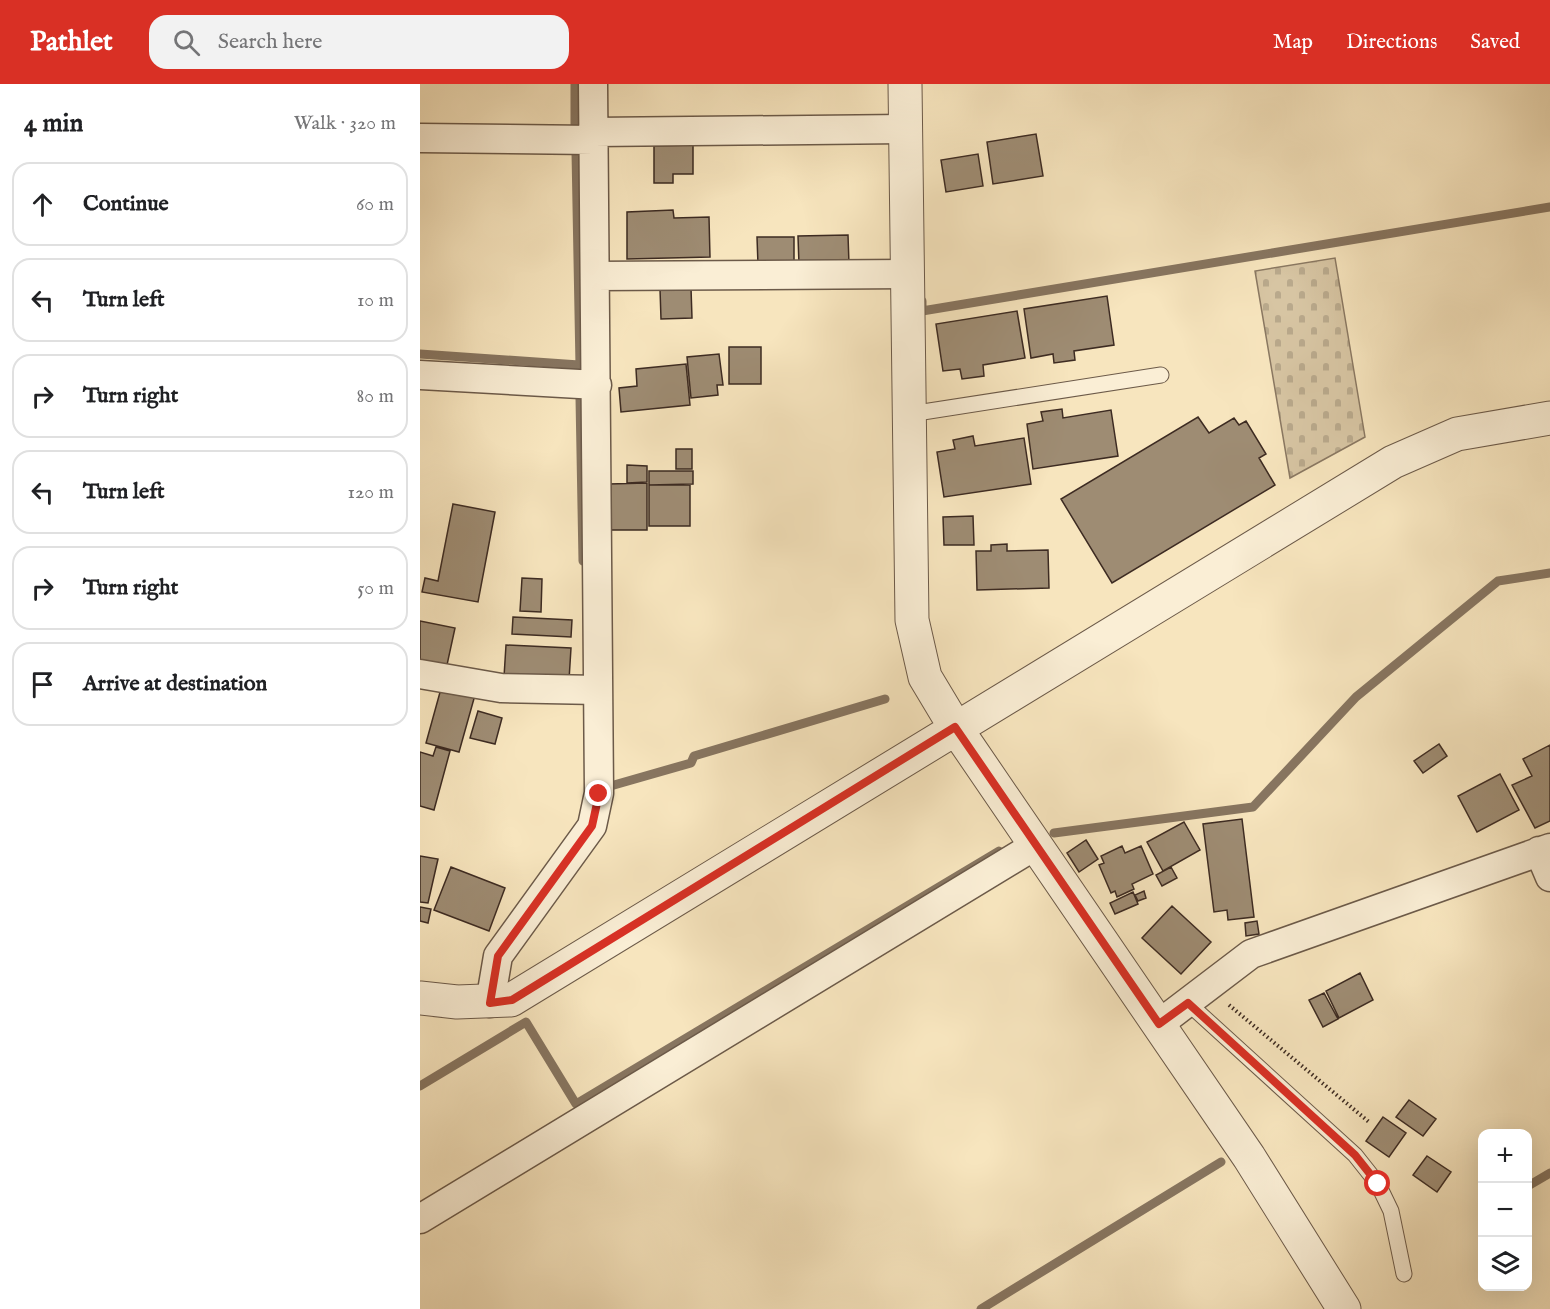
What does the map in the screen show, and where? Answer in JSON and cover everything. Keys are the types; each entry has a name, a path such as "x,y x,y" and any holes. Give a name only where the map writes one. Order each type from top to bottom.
{"street":[{"path":"490,1003 498,956 592,826 599,794 593,84"},
{"path":"905,84 912,620 925,677 955,727 1249,1156 1344,1309"},
{"path":"420,138 905,129"},
{"path":"595,276 908,274"},
{"path":"420,375 597,385"},
{"path":"420,998 490,1003 512,1000 955,727 1393,462 1457,434 1550,418"},
{"path":"420,674 501,688 598,690"},
{"path":"420,1219 1036,845"},
{"path":"1159,1024 1251,954 1544,850 1550,878"}],"lane":[{"path":"910,414 1161,375"},
{"path":"1198,995 1361,1162 1378,1184 1391,1211 1404,1274"}],"path":[{"path":"1198,995 1369,1122"}],"green space":[{"path":"1335,258 1365,437 1290,478 1255,271"}],"building":[{"path":"1036,134 1043,176 993,184 987,142"},
{"path":"693,145 693,174 673,174 673,183 654,183 654,146"},
{"path":"978,154 983,186 946,192 941,160"},
{"path":"673,210 674,218 709,217 710,257 627,259 627,212"},
{"path":"848,235 849,264 799,265 798,236"},
{"path":"757,237 794,237 794,264 758,265"},
{"path":"691,288 692,318 661,319 660,289"},
{"path":"1107,296 1114,345 1074,351 1075,360 1054,363 1053,354 1031,358 1024,309"},
{"path":"1017,311 1025,358 983,365 984,376 962,379 960,369 943,371 936,324"},
{"path":"729,347 761,347 761,384 729,384"},
{"path":"719,354 723,385 717,385 718,395 691,398 687,357"},
{"path":"686,364 690,405 621,412 619,388 637,386 636,369"},
{"path":"1062,409 1063,418 1111,410 1118,456 1033,469 1027,424 1043,421 1041,412"},
{"path":"1198,417 1209,433 1234,418 1239,425 1246,421 1266,454 1259,458 1275,485 1112,583 1061,499"},
{"path":"973,436 975,446 1024,438 1031,484 944,497 937,452 955,449 953,440"},
{"path":"676,449 692,449 692,469 676,469"},
{"path":"627,465 647,466 647,482 627,483"},
{"path":"649,471 693,471 693,484 649,485"},
{"path":"647,483 647,530 609,530 609,484"},
{"path":"649,485 690,485 690,526 649,526"},
{"path":"453,504 495,512 478,602 422,592 425,578 438,581"},
{"path":"973,516 974,545 944,545 943,517"},
{"path":"1007,544 1007,551 1048,550 1049,588 977,590 976,551 991,551 991,545"},
{"path":"522,578 542,579 541,612 520,611"},
{"path":"513,617 572,620 571,637 512,634"},
{"path":"420,621 455,628 447,665 420,660"},
{"path":"506,645 571,648 569,680 504,677"},
{"path":"442,685 475,695 459,752 426,743"},
{"path":"478,711 502,718 495,744 470,738"},
{"path":"1439,744 1447,756 1423,773 1414,761"},
{"path":"1550,745 1550,821 1535,828 1512,785 1532,776 1523,759"},
{"path":"436,747 450,751 434,810 420,806 420,752 433,756"},
{"path":"1500,774 1519,810 1477,832 1458,796"},
{"path":"1242,819 1254,917 1228,920 1227,910 1214,912 1203,824"},
{"path":"1184,822 1200,850 1163,871 1147,842"},
{"path":"1086,840 1098,859 1079,872 1067,853"},
{"path":"1122,846 1125,853 1141,846 1153,874 1132,884 1134,889 1117,897 1115,891 1111,893 1099,865 1104,863 1101,856"},
{"path":"420,856 438,859 428,903 420,902"},
{"path":"451,867 505,888 489,931 434,910"},
{"path":"1171,867 1177,878 1162,886 1156,875"},
{"path":"1144,891 1146,898 1138,901 1135,895"},
{"path":"1133,892 1138,904 1115,914 1110,903"},
{"path":"1172,906 1211,942 1181,974 1142,938"},
{"path":"420,907 431,909 428,923 420,921"},
{"path":"1257,921 1259,934 1246,936 1245,923"},
{"path":"1360,973 1373,1000 1339,1018 1326,991"},
{"path":"1324,993 1338,1019 1323,1027 1309,1000"},
{"path":"1409,1100 1436,1119 1423,1136 1396,1117"},
{"path":"1383,1117 1406,1133 1389,1157 1366,1141"},
{"path":"1427,1156 1451,1172 1437,1192 1413,1175"}],"waterway":[{"path":"575,84 575,124"},
{"path":"576,152 580,366"},
{"path":"922,301 922,311 1550,207"},
{"path":"420,354 579,365"},
{"path":"580,398 583,561"},
{"path":"1054,833 1253,807 1356,697 1498,581 1550,573"},
{"path":"614,785 691,763 694,756 885,699"},
{"path":"420,1086 526,1022 576,1104 999,851"},
{"path":"981,1309 1221,1162"},
{"path":"1532,1184 1550,1173"}],"route":[{"path":"599,794 592,826 498,956 490,1003 512,1000 955,727 1159,1024 1188,1003 1355,1155 1378,1184"}]}
